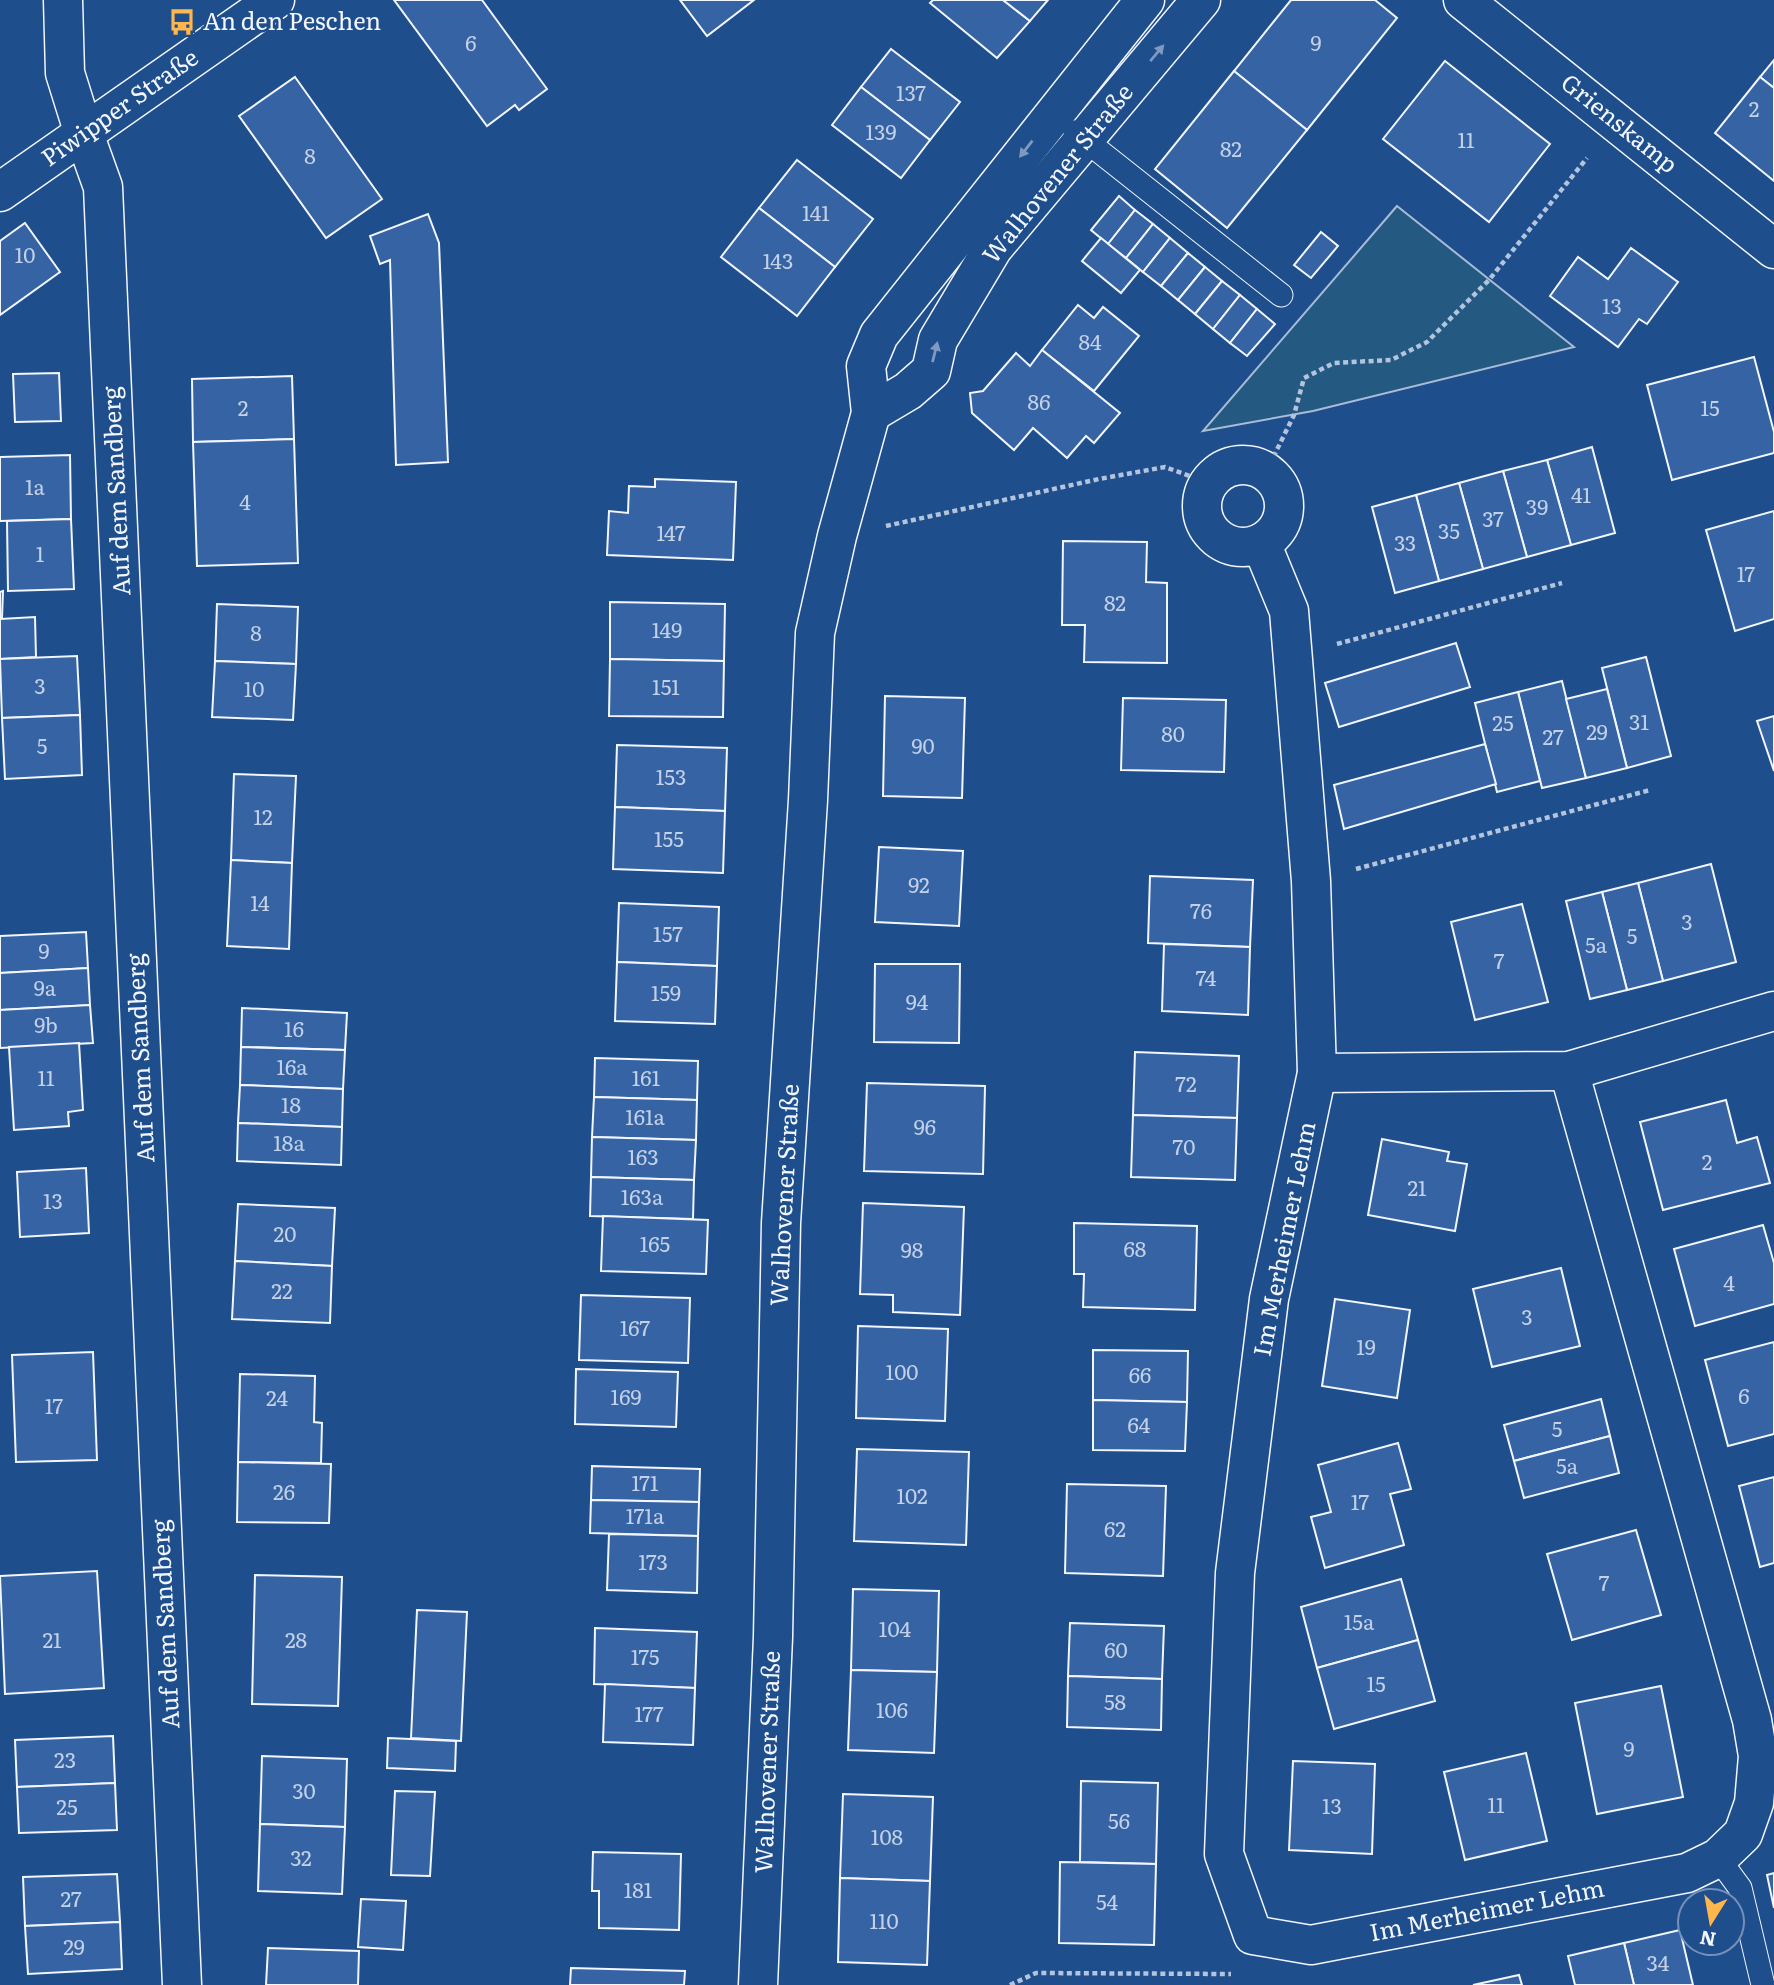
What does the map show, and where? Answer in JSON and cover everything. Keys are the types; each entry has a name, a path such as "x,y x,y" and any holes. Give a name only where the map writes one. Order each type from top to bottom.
{"street":[{"path":"63,0 65,74 84,134"},
{"name":"Piwipper Straße","path":"0,191 275,0"},
{"name":"Walhovener Straße","path":"758,1985 773,1637 780,1223 808,800 815,633 837,536 871,413 866,366 879,335 1145,0"},
{"name":"Walhovener Straße","path":"871,413 908,391 931,371 938,340 993,248 1201,0"},
{"name":"Grienskamp","path":"1463,0 1774,249"},
{"name":"Auf dem Sandberg","path":"84,134 103,187 182,1985"},
{"path":"1241,465 1266,472 1276,482 1284,509 1273,535 1248,547 1235,547 1222,542 1211,533 1204,522 1203,495 1209,483 1217,474 1241,465"},
{"name":"Im Merheimer Lehm","path":"1261,543 1289,611 1311,881 1317,1073 1269,1298 1235,1573 1224,1854 1253,1935 1311,1945 1686,1873 1718,1858 1743,1834 1754,1803 1758,1756 1752,1720 1569,1071"},
{"path":"1317,1073 1569,1071 1774,1011"}],"lane":[{"path":"1053,115 1281,295"},
{"path":"1718,1858 1741,1888 1763,1985"}],"path":[{"path":"1266,472 1294,415 1304,378 1334,363 1391,360 1427,342 1489,280 1616,122"},
{"path":"837,536 1165,467 1209,483"},
{"path":"1293,656 1563,583"},
{"path":"1311,881 1650,790"},
{"path":"1010,1985 1036,1973 1232,1975 1253,1935"}],"shaded area":[{"path":"1397,206 1574,347 1313,411 1203,431"}],"building":[{"path":"394,0 482,0 547,89 519,110 515,105 487,126"},
{"path":"680,0 754,0 707,36"},
{"path":"933,0 1003,0 1030,21 997,58 930,3"},
{"path":"1003,0 1048,0 1030,21"},
{"path":"1291,0 1375,0 1397,18 1307,130 1234,71"},
{"path":"891,49 960,102 930,140 861,87"},
{"path":"1774,60 1774,88 1760,77"},
{"path":"1445,61 1550,144 1489,222 1383,139"},
{"path":"1234,71 1307,130 1227,228 1155,169"},
{"path":"295,77 382,199 326,238 239,116"},
{"path":"1760,77 1774,88 1774,181 1715,133"},
{"path":"861,87 930,140 901,178 832,125"},
{"path":"797,160 873,219 835,267 759,208"},
{"path":"1119,196 1135,210 1108,244 1091,230"},
{"path":"759,208 835,267 797,316 721,257"},
{"path":"1135,210 1153,224 1126,258 1108,244"},
{"path":"428,214 439,243 448,462 396,465 390,260 380,264 370,236"},
{"path":"25,223 60,272 0,315 0,241"},
{"path":"1153,224 1170,238 1143,272 1126,258"},
{"path":"1321,232 1338,246 1311,278 1294,265"},
{"path":"1101,238 1140,270 1121,293 1082,261"},
{"path":"1170,238 1188,253 1161,286 1143,272"},
{"path":"1631,248 1678,282 1647,324 1639,319 1618,347 1550,296 1578,257 1608,279"},
{"path":"1188,253 1205,267 1178,300 1161,286"},
{"path":"1205,267 1222,281 1195,314 1178,300"},
{"path":"1222,281 1240,295 1213,329 1195,314"},
{"path":"1240,295 1257,309 1230,343 1213,329"},
{"path":"1078,305 1094,318 1103,307 1139,336 1094,391 1042,350"},
{"path":"1257,309 1275,324 1247,356 1230,343"},
{"path":"1042,350 1120,413 1094,443 1086,436 1067,458 1033,428 1014,450 972,413 970,393 983,391 1016,353 1030,366"},
{"path":"1754,357 1774,432 1774,453 1672,480 1647,385"},
{"path":"59,373 61,421 15,422 13,374"},
{"path":"292,376 294,439 193,442 192,379"},
{"path":"294,439 298,563 197,566 193,442"},
{"path":"1592,447 1615,533 1571,545 1547,460"},
{"path":"70,455 71,519 0,521 0,457"},
{"path":"1547,460 1571,545 1527,557 1503,471"},
{"path":"1503,471 1527,557 1483,569 1459,483"},
{"path":"655,479 736,482 733,560 607,555 609,511 628,513 629,486 655,487"},
{"path":"1459,483 1483,569 1439,581 1416,495"},
{"path":"1416,495 1439,581 1395,593 1372,507"},
{"path":"1774,511 1774,619 1735,631 1706,530"},
{"path":"71,519 74,589 8,591 7,521"},
{"path":"1063,541 1147,542 1146,582 1167,583 1167,663 1084,662 1085,625 1062,625"},
{"path":"3,591 2,618 0,619 0,592"},
{"path":"610,602 725,604 724,661 610,659"},
{"path":"217,604 298,607 296,664 215,661"},
{"path":"35,617 36,657 0,659 0,619"},
{"path":"1456,643 1470,687 1339,727 1325,683"},
{"path":"77,656 80,715 2,718 0,659"},
{"path":"1646,657 1671,756 1627,768 1602,668"},
{"path":"610,659 724,661 723,717 609,716"},
{"path":"215,661 296,664 293,720 212,717"},
{"path":"1562,681 1586,778 1542,788 1518,692"},
{"path":"1607,689 1627,768 1586,778 1566,699"},
{"path":"1518,692 1540,781 1497,792 1475,703"},
{"path":"885,696 965,698 962,798 883,796"},
{"path":"1123,698 1226,700 1224,772 1121,770"},
{"path":"80,715 82,775 5,779 2,718"},
{"path":"1774,716 1774,771 1757,721"},
{"path":"1485,744 1496,784 1344,829 1334,785"},
{"path":"617,745 727,748 725,811 615,807"},
{"path":"234,774 296,776 292,863 231,860"},
{"path":"615,807 725,811 723,873 613,869"},
{"path":"879,847 963,851 959,926 875,922"},
{"path":"231,860 292,863 289,949 227,946"},
{"path":"1711,864 1736,962 1663,981 1638,883"},
{"path":"1150,876 1253,880 1250,947 1148,943"},
{"path":"1638,883 1663,981 1627,990 1602,892"},
{"path":"1602,892 1627,990 1590,999 1566,901"},
{"path":"619,903 719,907 717,966 617,962"},
{"path":"1522,904 1548,1002 1475,1020 1451,922"},
{"path":"86,932 88,968 0,973 0,936"},
{"path":"1164,944 1250,947 1248,1015 1162,1011"},
{"path":"617,962 717,966 715,1024 615,1021"},
{"path":"875,964 960,964 959,1043 874,1042"},
{"path":"88,968 90,1005 0,1010 0,973"},
{"path":"90,1005 93,1043 0,1048 0,1010"},
{"path":"242,1008 347,1013 345,1050 241,1047"},
{"path":"79,1043 83,1110 68,1112 69,1126 14,1130 9,1047"},
{"path":"241,1047 345,1050 343,1089 240,1085"},
{"path":"1135,1052 1239,1056 1237,1118 1133,1115"},
{"path":"595,1058 698,1061 697,1100 594,1097"},
{"path":"867,1083 985,1086 983,1174 864,1171"},
{"path":"240,1085 343,1089 342,1127 238,1123"},
{"path":"594,1097 697,1100 696,1140 592,1137"},
{"path":"1726,1100 1737,1143 1757,1137 1770,1183 1663,1210 1640,1122"},
{"path":"1133,1115 1237,1118 1235,1180 1131,1177"},
{"path":"238,1123 342,1127 341,1165 237,1161"},
{"path":"592,1137 696,1140 694,1180 591,1177"},
{"path":"1382,1139 1449,1152 1447,1161 1467,1164 1455,1231 1368,1215"},
{"path":"86,1168 89,1233 20,1237 17,1172"},
{"path":"591,1177 694,1180 693,1219 590,1216"},
{"path":"863,1203 964,1207 960,1315 893,1312 893,1295 860,1294"},
{"path":"238,1204 335,1208 332,1266 235,1261"},
{"path":"603,1216 708,1220 706,1274 601,1271"},
{"path":"1074,1223 1197,1226 1195,1310 1083,1307 1084,1274 1074,1274"},
{"path":"1763,1225 1774,1263 1774,1304 1695,1326 1674,1249"},
{"path":"235,1261 332,1266 330,1323 232,1319"},
{"path":"1561,1268 1580,1346 1492,1367 1473,1289"},
{"path":"581,1295 690,1298 688,1363 579,1360"},
{"path":"1335,1299 1410,1310 1397,1398 1322,1386"},
{"path":"858,1326 948,1329 945,1421 856,1418"},
{"path":"1774,1342 1774,1434 1728,1446 1705,1360"},
{"path":"1093,1350 1188,1351 1187,1402 1093,1400"},
{"path":"93,1352 97,1460 16,1462 12,1355"},
{"path":"576,1369 678,1372 676,1427 575,1424"},
{"path":"240,1374 315,1376 314,1422 322,1423 321,1463 238,1462"},
{"path":"1601,1399 1610,1436 1514,1461 1504,1425"},
{"path":"1093,1400 1187,1402 1185,1451 1093,1450"},
{"path":"1610,1436 1619,1473 1524,1498 1514,1461"},
{"path":"1398,1443 1411,1489 1390,1494 1404,1545 1325,1568 1311,1517 1331,1512 1318,1465"},
{"path":"857,1449 969,1452 966,1545 854,1541"},
{"path":"238,1462 331,1464 329,1523 237,1522"},
{"path":"592,1466 700,1469 699,1502 591,1500"},
{"path":"1774,1477 1774,1563 1760,1567 1739,1486"},
{"path":"1067,1484 1166,1486 1163,1576 1065,1573"},
{"path":"591,1500 699,1502 698,1536 590,1533"},
{"path":"1636,1530 1661,1615 1572,1640 1547,1554"},
{"path":"609,1534 698,1536 697,1593 607,1590"},
{"path":"97,1571 104,1688 5,1694 0,1576"},
{"path":"255,1575 342,1577 338,1706 252,1704"},
{"path":"1401,1579 1418,1640 1317,1668 1301,1607"},
{"path":"853,1589 939,1591 937,1672 851,1670"},
{"path":"417,1610 467,1612 461,1741 411,1738"},
{"path":"1070,1623 1164,1626 1162,1679 1068,1676"},
{"path":"595,1628 697,1632 695,1688 594,1684"},
{"path":"1418,1640 1435,1701 1334,1729 1317,1668"},
{"path":"851,1670 937,1672 934,1753 848,1750"},
{"path":"1068,1676 1162,1679 1161,1730 1067,1727"},
{"path":"605,1684 695,1688 693,1745 603,1742"},
{"path":"1661,1686 1683,1797 1597,1814 1575,1703"},
{"path":"113,1736 115,1783 17,1787 15,1740"},
{"path":"388,1738 456,1741 455,1771 387,1768"},
{"path":"1526,1753 1547,1841 1465,1860 1444,1772"},
{"path":"262,1756 347,1759 345,1827 260,1824"},
{"path":"1293,1761 1375,1764 1372,1854 1289,1850"},
{"path":"1081,1781 1158,1783 1156,1864 1080,1862"},
{"path":"115,1783 117,1830 19,1833 17,1787"},
{"path":"395,1791 435,1792 430,1876 391,1875"},
{"path":"843,1794 933,1797 930,1881 840,1878"},
{"path":"260,1824 345,1827 342,1894 258,1891"},
{"path":"593,1852 681,1854 679,1930 599,1928 599,1891 592,1891"},
{"path":"1060,1862 1156,1864 1154,1945 1059,1943"},
{"path":"1774,1873 1774,1908 1767,1875"},
{"path":"117,1874 120,1922 25,1926 23,1877"},
{"path":"840,1878 930,1881 927,1965 838,1962"},
{"path":"361,1899 406,1901 403,1950 358,1947"},
{"path":"120,1922 122,1969 28,1974 25,1926"},
{"path":"1676,1931 1676,1957 1686,1957 1693,1985 1634,1985 1624,1943"},
{"path":"1624,1943 1634,1985 1575,1985 1568,1956"},
{"path":"268,1948 359,1951 358,1985 266,1985"},
{"path":"571,1968 685,1971 684,1985 570,1985"},
{"path":"1519,1975 1522,1985 1473,1985"}],"place":[{"name":"An den Peschen","path":"182,22"}]}
